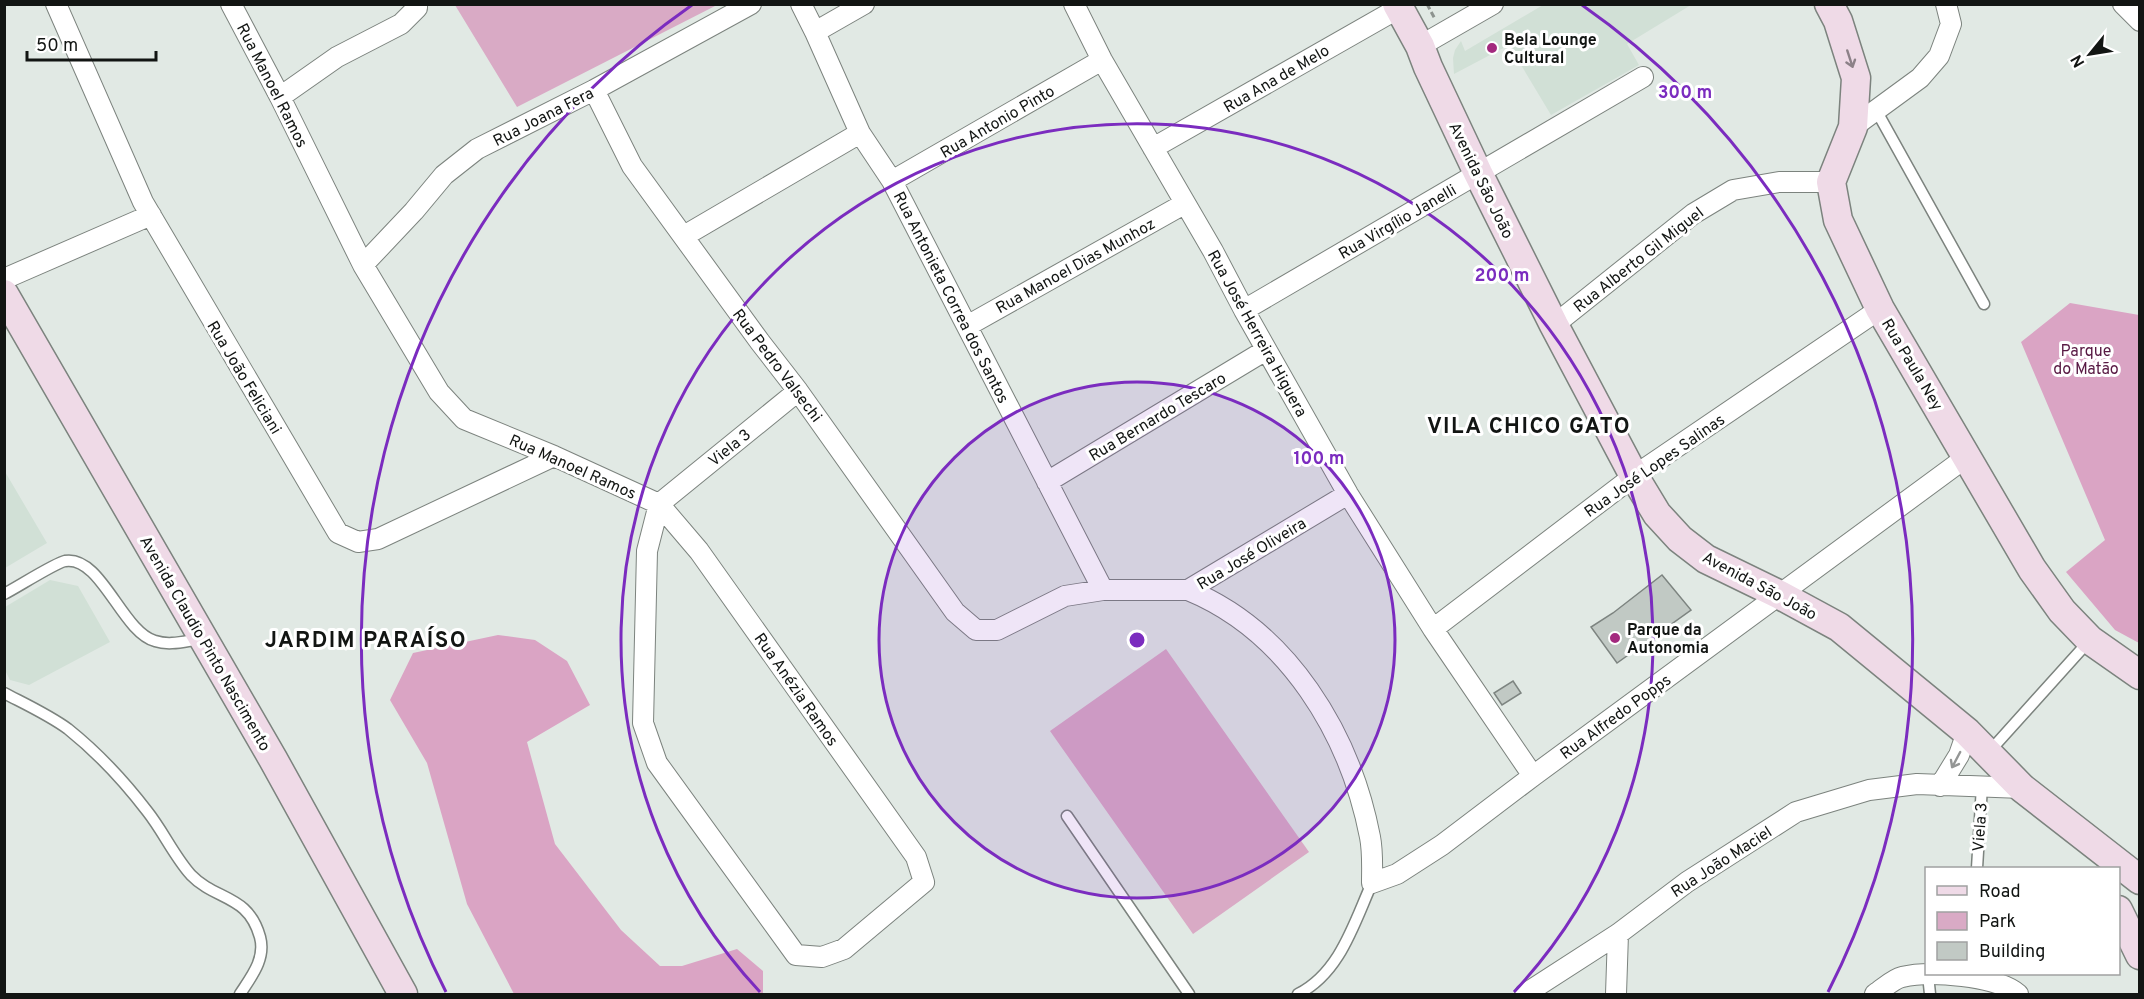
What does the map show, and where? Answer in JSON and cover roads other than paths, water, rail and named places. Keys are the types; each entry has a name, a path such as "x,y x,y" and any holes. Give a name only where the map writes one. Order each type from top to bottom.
{"main road":[{"path":"1829,4 1838,21 1856,78 1853,127 1831,182"},
{"name":"Avenida São João","path":"1398,6 1420,46 1478,173 1554,325 1634,476 1657,514 1680,539 1706,559 1839,627 1967,732 2022,788 2139,880"},
{"name":"Rua Paula Ney","path":"1831,182 1838,220 1880,309 2032,569 2061,611 2090,640 2139,675"},
{"name":"Avenida Claudio Pinto Nascimento","path":"4,294 204,639 403,994"},
{"path":"2080,833 2097,867"},
{"path":"2120,914 2138,947"}],"street":[{"name":"Rua João Feliciani","path":"56,4 151,215 338,533 358,542 378,539 554,456"},
{"name":"Rua Manoel Ramos","path":"231,4 363,265 439,392 464,418 659,504"},
{"path":"280,97 337,57 401,24 417,8 417,4"},
{"name":"Rua Joana Fera","path":"363,265 444,175 477,149 594,90 751,4"},
{"name":"Rua Antonieta Correa dos Santos","path":"801,4 860,133 892,181 1102,590"},
{"path":"815,32 864,4"},
{"name":"Rua José Herreira Higuera","path":"1074,4 1102,60 1213,251 1348,494 1433,629 1533,776"},
{"path":"1420,46 1493,4"},
{"path":"1853,127 1920,78 1939,56 1951,24 1947,4"},
{"path":"2124,4 2139,21"},
{"name":"Rua Ana de Melo","path":"1153,148 1398,6"},
{"name":"Rua Antonio Pinto","path":"892,181 1102,60"},
{"name":"Rua Virgílio Janelli","path":"1244,310 1643,77"},
{"name":"Rua Pedro Valsechi","path":"594,90 632,166 798,391 955,612 976,630"},
{"path":"684,237 860,133"},
{"name":"Rua Alberto Gil Miguel","path":"1554,325 1693,214 1733,190 1779,182 1831,182"},
{"name":"Rua Manoel Dias Munhoz","path":"967,326 1184,204"},
{"path":"4,279 151,215"},
{"name":"Rua José Lopes Salinas","path":"1433,629 1634,476 1880,309"},
{"name":"Rua Bernardo Tescaro","path":"1047,482 1266,350"},
{"name":"Viela 3","path":"659,504 798,391"},
{"name":"Rua Alfredo Popps","path":"1372,883 1397,874 1442,845 1968,456"},
{"name":"Rua José Oliveira","path":"976,630 997,630 1065,596 1102,590 1188,590 1348,494"},
{"name":"Rua Anézia Ramos","path":"659,504 699,551 916,857 924,882 844,949 822,957 796,955 657,763 643,723 647,551 659,504"},
{"path":"1188,590 1210,600 1256,631 1286,662 1317,700 1352,769 1370,839 1372,883"},
{"path":"1940,786 1959,755 1967,732"},
{"name":"Rua João Maciel","path":"1525,994 1617,934 1687,882 1796,812 1869,790 1917,784 2022,788"},
{"path":"1616,994 1617,934"},
{"path":"1875,994 1901,977 1929,985 1949,975"},
{"path":"1970,975 2011,988 2018,994"}],"lane":[{"path":"1876,110 1984,304"},
{"path":"4,594 64,561 78,561 90,570 140,632 152,641 168,644 204,639"},
{"path":"1989,752 2090,640"},
{"path":"4,693 66,728 108,765 148,812 184,866 194,877 235,901 247,911 261,939 262,954 240,994"},
{"name":"Viela 3","path":"1977,867 1982,786"},
{"path":"1067,816 1189,994"},
{"path":"1298,994 1311,988 1325,975 1338,957 1372,883"}],"place":[{"name":"Bela Lounge Cultural","path":"1492,48"},
{"name":"Parque da Autonomia","path":"1615,638"}],"district":[{"name":"VILA CHICO GATO","path":"1529,425"},
{"name":"JARDIM PARAÍSO","path":"366,639"}],"park label":[{"name":"Parque do Matão","path":"2086,359"}]}
